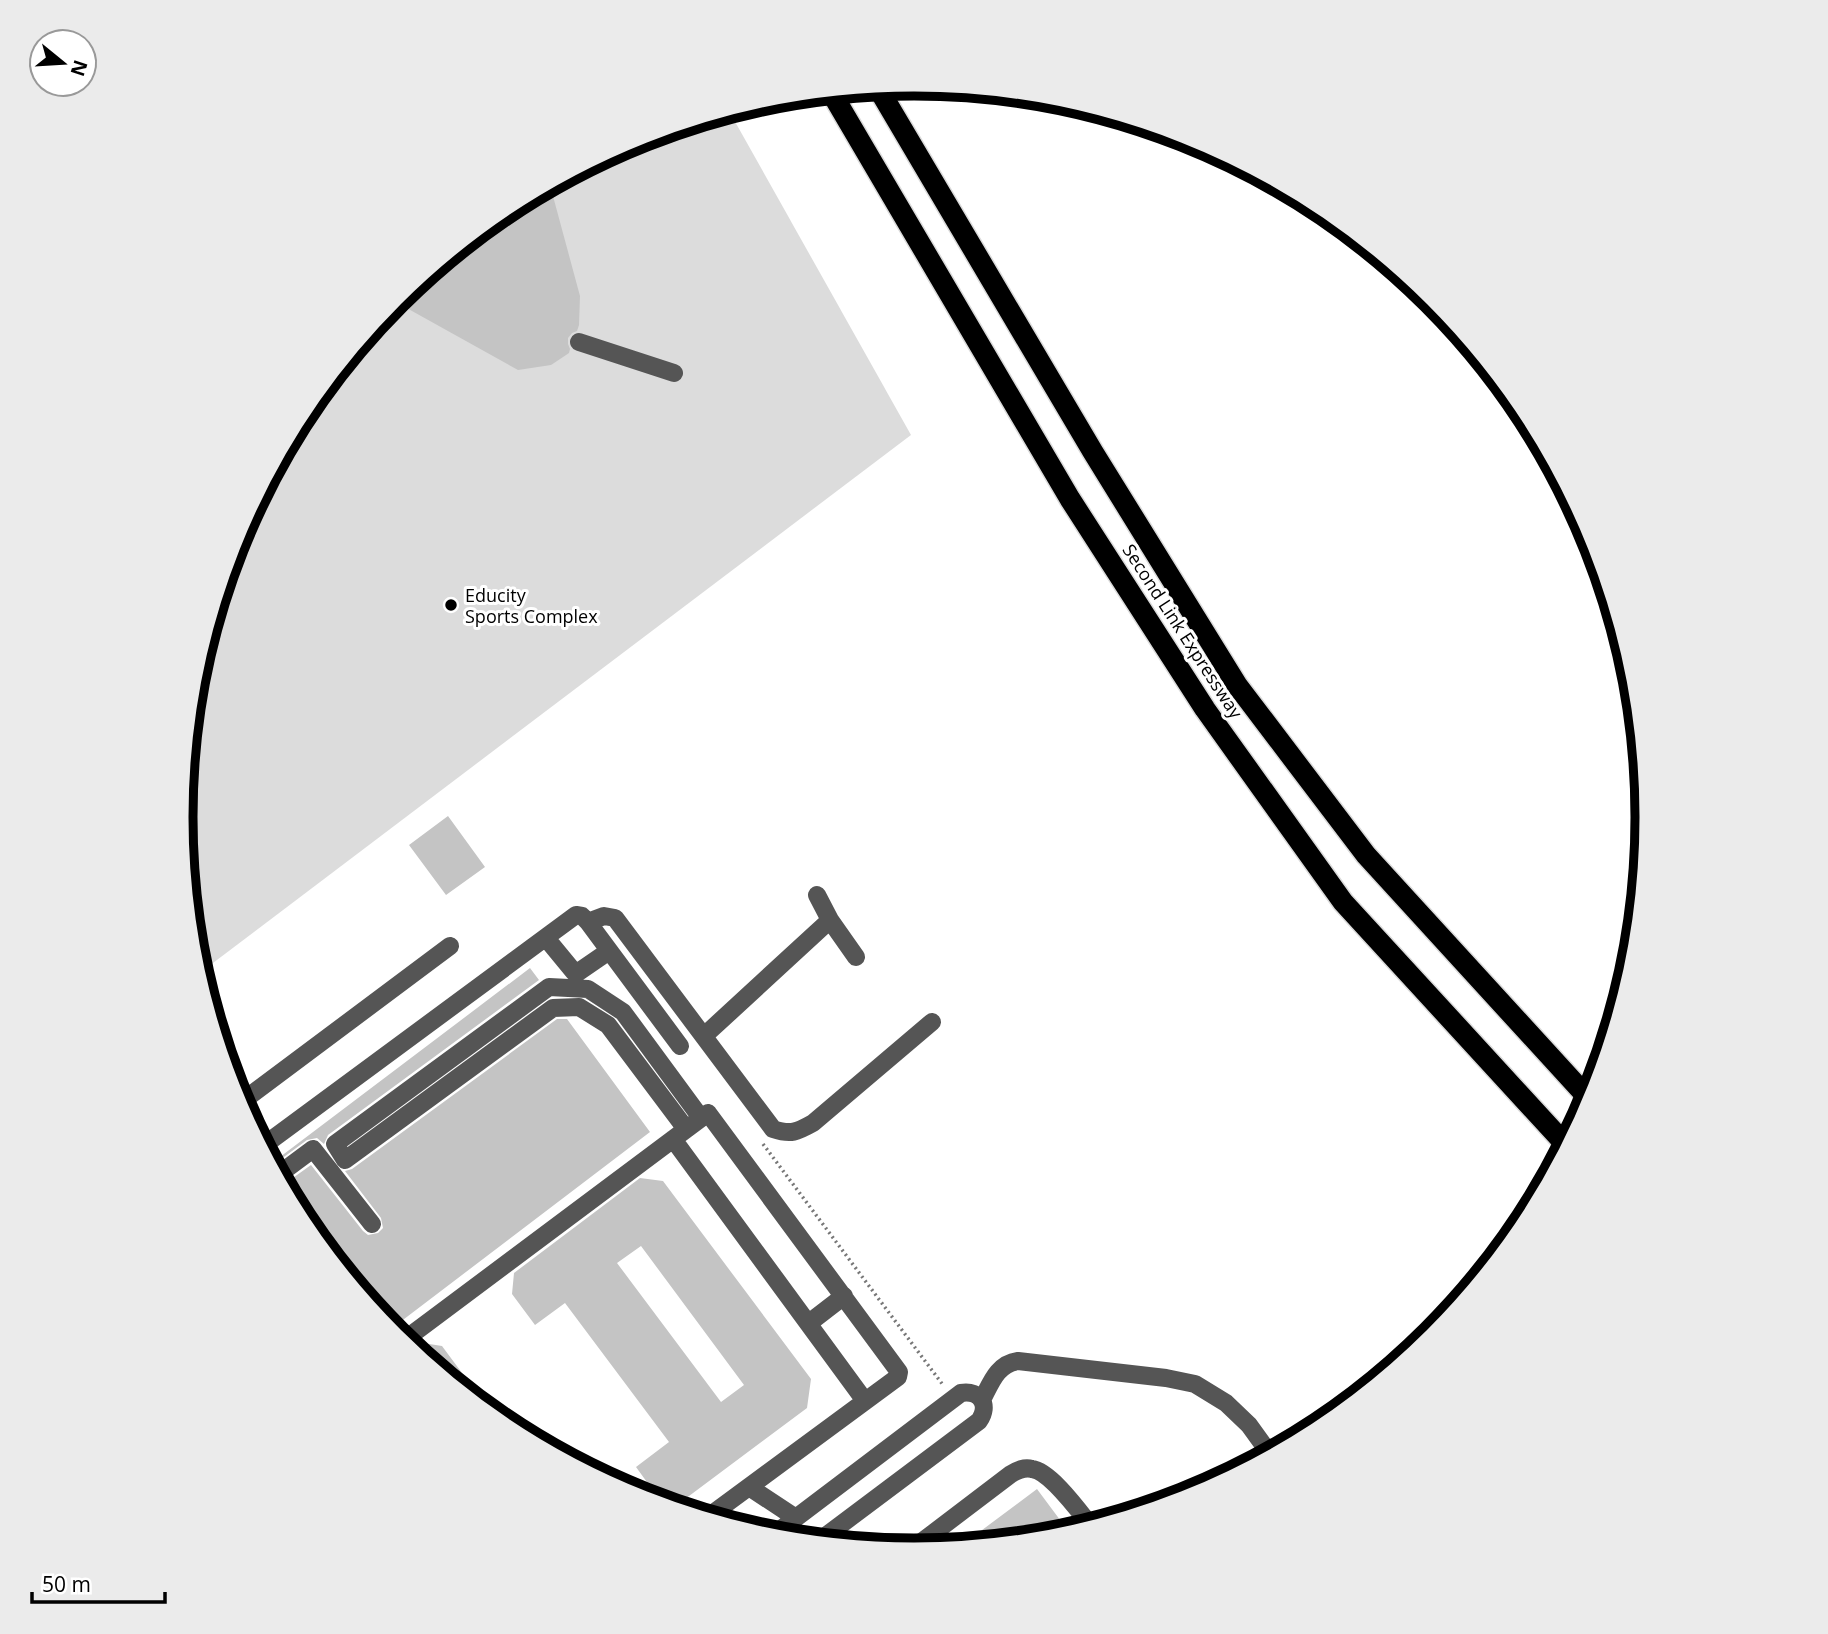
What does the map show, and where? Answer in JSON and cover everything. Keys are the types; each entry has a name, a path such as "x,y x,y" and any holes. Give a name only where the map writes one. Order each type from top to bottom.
{"highway":[{"name":"Second Link Expressway","path":"883,97 1093,452 1237,685 1366,855 1581,1090"},
{"name":"Second Link Expressway","path":"836,101 1070,499 1205,709 1343,902 1559,1138"}],"street":[{"path":"579,342 674,373"},
{"path":"817,895 830,920 856,957"},
{"path":"270,1141 576,915 582,916 588,922 680,1046"},
{"path":"588,922 604,916 615,918 773,1129 787,1133 813,1123 932,1022"},
{"path":"704,1036 830,920"},
{"path":"546,938 577,973 609,951"},
{"path":"249,1096 450,946"},
{"path":"718,1510 898,1377 899,1372 844,1296 687,1129 608,1025 579,1007 553,1008 345,1160 335,1144 549,987 588,989 624,1012 687,1129 809,1323 865,1401"},
{"path":"412,1334 687,1129"},
{"path":"286,1169 313,1149 372,1224"},
{"path":"809,1323 844,1296"},
{"path":"830,1533 979,1421 984,1412 982,1400 997,1371 1010,1362 1166,1378 1195,1384 1226,1403 1250,1425 1265,1446"},
{"path":"785,1526 961,1394 969,1392 982,1400"},
{"path":"928,1537 1021,1469 1042,1472 1084,1517"},
{"path":"750,1488 796,1518"}],"path":[{"path":"761,1141 943,1387"}],"shaded area":[{"name":"Educity Sports Complex","path":"734,119 911,435 209,966 199,911 193,817 199,723 218,630 248,541 290,457 342,378 404,307 475,245 554,193 595,171 638,151"}],"building":[{"path":"552,194 580,296 579,325 577,331 568,338 569,353 551,365 518,370 404,307 475,245"},
{"path":"448,816 485,867 446,895 409,845"},
{"path":"530,968 539,980 328,1135 324,1144 317,1138 307,1140 281,1159 279,1157"},
{"path":"557,1019 567,1019 650,1132 400,1322 342,1256 291,1179 311,1165 363,1231 368,1235 378,1233 383,1228 381,1218 345,1171 352,1169"},
{"path":"640,1178 663,1181 811,1379 807,1408 685,1499 651,1488 636,1467 669,1442 565,1303 535,1325 512,1294 514,1273","holes":["641,1246 744,1385 721,1402 617,1263"]},
{"path":"422,1344 442,1346 465,1377 463,1379"},
{"path":"1037,1489 1062,1522 1008,1532 976,1535"}],"place":[{"name":"Educity Sports Complex","path":"451,605"}]}
